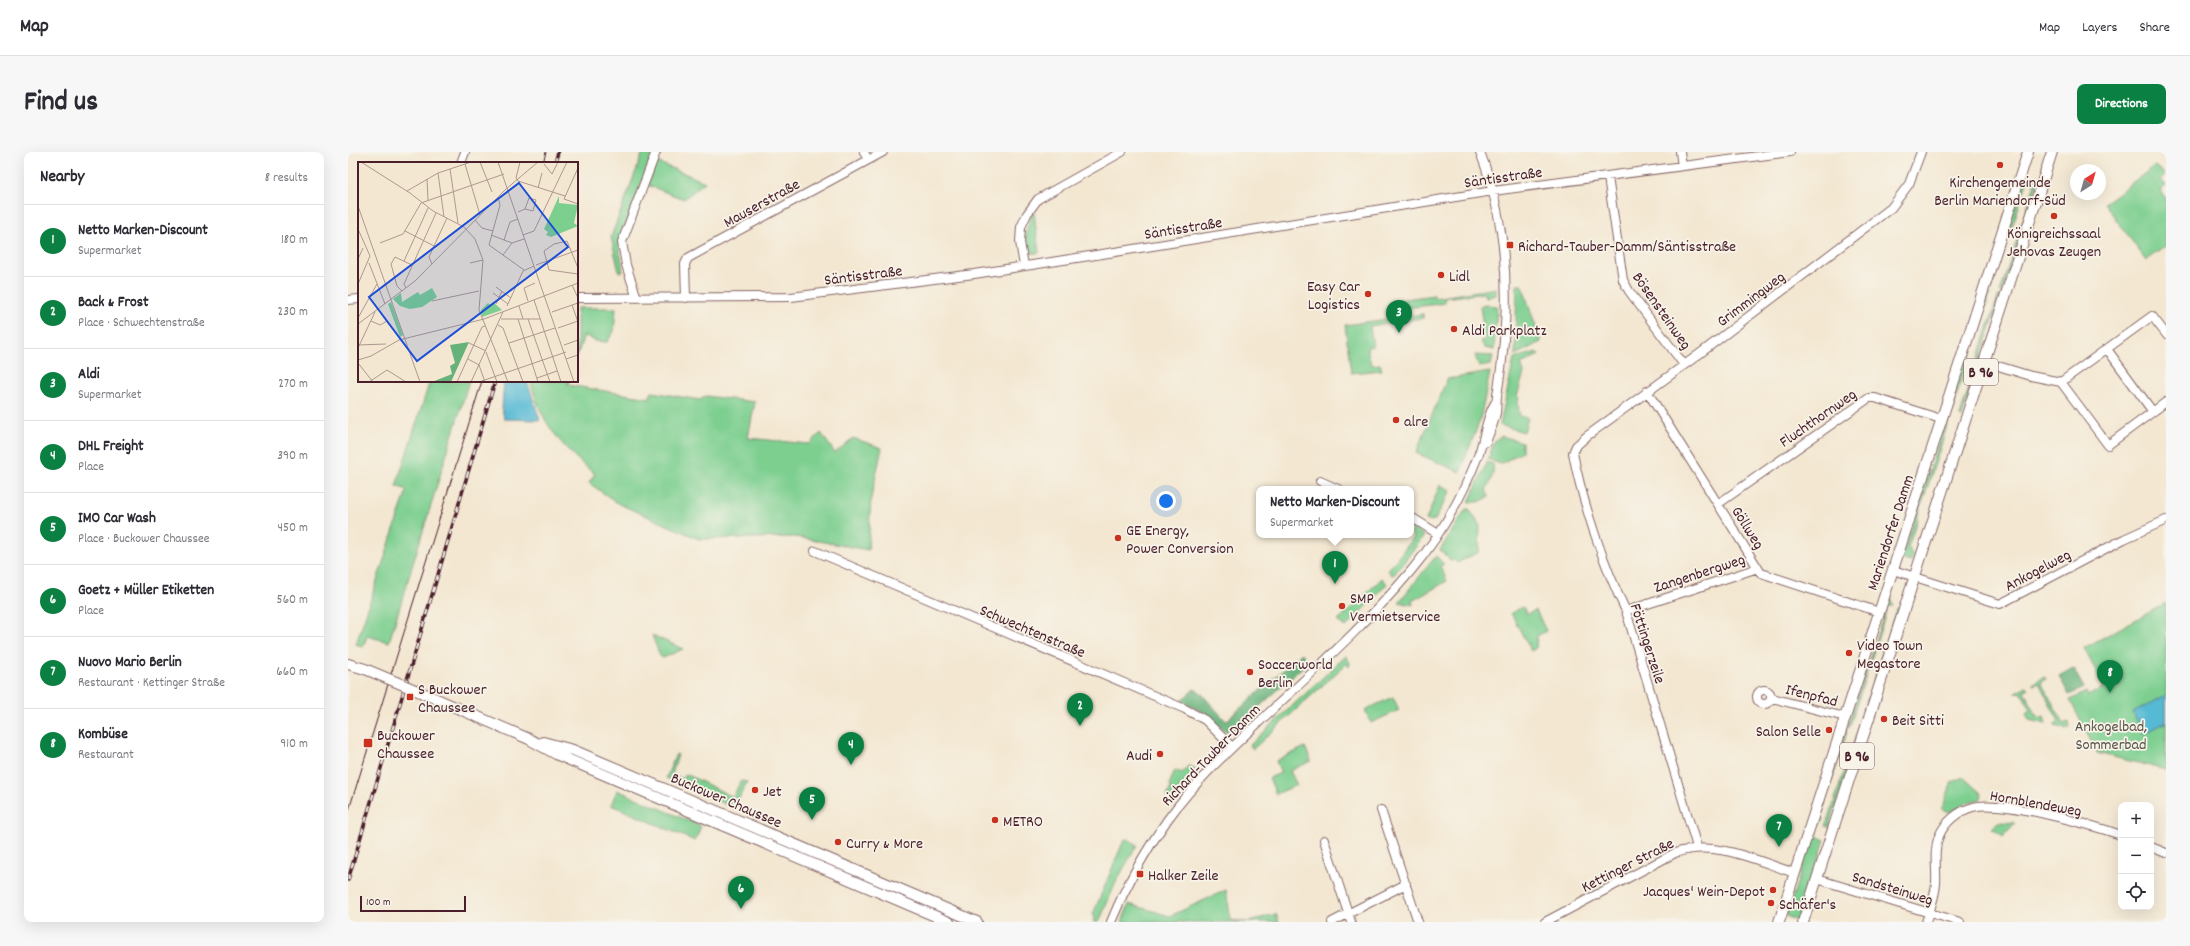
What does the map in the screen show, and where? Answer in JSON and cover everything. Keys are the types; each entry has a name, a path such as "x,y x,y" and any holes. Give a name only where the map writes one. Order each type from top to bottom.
{"main road":[{"name":"Mariendorfer Damm","path":"1779,922 2028,152"},
{"name":"B 96","path":"1803,922 2052,152"},
{"name":"Buckower Chaussee","path":"348,664 425,694 529,739 558,755 949,922"},
{"name":"Buckower Chaussee","path":"529,739 573,750 977,922"}],"street":[{"path":"461,162 465,152"},
{"path":"637,298 626,265 622,242 656,152"},
{"path":"864,152 868,160"},
{"name":"Mauserstraße","path":"686,298 685,264 688,258 884,152"},
{"path":"1024,266 1020,242 1021,227 1027,214 1038,199 1122,152"},
{"name":"Richard-Tauber-Damm","path":"1111,922 1134,872 1169,818 1192,789 1232,747 1365,621 1410,572 1438,534 1463,489 1492,426 1496,411 1495,403 1504,354 1506,302 1503,246 1493,191 1480,152"},
{"path":"1680,152 1682,166"},
{"name":"Säntisstraße","path":"578,298 791,297 1024,266 1493,191 1790,152"},
{"name":"Grimmingweg","path":"1574,448 1587,436 1684,365 1891,208 1909,184 1921,152"},
{"name":"Bösensteinweg","path":"1608,177 1623,280 1629,292 1684,365"},
{"path":"348,300 358,299"},
{"path":"2061,382 2152,316 2166,334"},
{"path":"2106,349 2153,412"},
{"path":"1985,362 2031,376 2061,382 2108,445 2166,402"},
{"name":"Göllweg","path":"1647,391 1758,568 1765,575 1879,612"},
{"name":"Fluchthornweg","path":"1718,504 1869,398 1875,398 1942,419"},
{"name":"Föttingerzeile","path":"1574,448 1574,459 1589,512 1614,587 1626,611 1697,847"},
{"path":"1320,480 1332,486"},
{"path":"1414,519 1438,534"},
{"name":"Ankogelweg","path":"1893,570 2000,604 2124,539 2166,520"},
{"name":"Schwechtenstraße","path":"815,551 1185,709 1205,720 1232,747"},
{"name":"Zangenbergweg","path":"1626,611 1758,568"},
{"name":"Ifenpfad","path":"1772,698 1845,717"},
{"name":"Hornblendeweg","path":"1926,922 1930,912 1936,885 1935,853 1939,837 1948,822 1974,806 1989,806 2039,813 2118,835"},
{"path":"1381,810 1418,922"},
{"path":"1324,840 1351,922"},
{"name":"Kettinger Straße","path":"1545,922 1675,854 1697,847 1723,850 1795,873"},
{"path":"2154,848 2166,852"},
{"name":"Sandsteinweg","path":"1817,879 1960,922"},
{"path":"1332,922 1406,884"}],"green space":[{"path":"643,152 653,152 619,243 623,272 619,272 611,237"},
{"path":"657,162 705,182 684,199 647,185"},
{"path":"2155,166 2163,173 2164,176 2161,179 2166,186 2160,190 2166,198 2166,246 2146,260 2104,203"},
{"path":"2025,174 2029,176 1991,290 1988,289"},
{"path":"2034,177 2039,179 2002,293 2000,293 2035,183 2031,183"},
{"path":"1034,212 1039,253 1032,253 1028,250 1026,244 1027,230"},
{"path":"1517,285 1522,285 1541,342 1515,355"},
{"path":"1496,288 1496,295 1486,297 1485,293 1444,298 1445,303 1392,310 1391,307 1395,306 1398,300 1434,295 1435,298"},
{"path":"1987,293 1990,294 1951,413 1948,412"},
{"path":"1998,297 2000,297 1962,417 1960,416"},
{"path":"1480,306 1497,306 1494,350 1485,348 1480,341 1485,340"},
{"path":"578,308 616,308 614,331 607,342 595,341 584,335 578,353"},
{"path":"1423,314 1423,318 1370,326 1373,346 1367,347 1371,365 1380,364 1382,370 1351,373 1345,325"},
{"path":"1536,352 1539,355 1521,364 1524,373 1517,396 1519,398 1517,405 1519,407 1518,411 1520,412 1519,416 1528,418 1524,432 1500,425 1514,359"},
{"path":"1475,355 1493,356 1491,365 1479,367"},
{"path":"1490,372 1480,420 1460,472 1416,453 1447,379"},
{"path":"430,382 469,382 389,642 367,636 363,647 356,644 407,490 396,486"},
{"path":"531,382 569,382 568,385 649,398 652,392 700,400 706,396 755,402 748,438 809,444 821,433 835,453 853,438 882,448 871,498 868,550 796,537 699,539 619,504 589,483 595,474 573,455 554,433 546,421 534,395"},
{"path":"1947,416 1950,417 1908,547 1913,556 1911,562 1901,559"},
{"path":"1502,436 1522,442 1522,452 1500,464 1488,459 1495,440"},
{"path":"1487,462 1493,464 1492,478 1486,490 1489,497 1479,502 1469,502"},
{"path":"1440,485 1451,490 1435,520 1426,520"},
{"path":"1466,509 1469,509 1480,526 1479,552 1457,563 1454,559 1450,560 1440,550"},
{"path":"1414,528 1424,536 1393,576 1388,570 1414,538"},
{"path":"1436,556 1444,564 1440,566 1447,581 1412,601 1413,605 1399,602"},
{"path":"1382,578 1387,584 1346,627 1338,621"},
{"path":"1890,596 1893,606 1888,606 1849,728 1847,727"},
{"name":"Ankogelbad, Sommerbad","path":"2166,603 2166,770 2097,753 2070,700 2086,692 2088,696 2104,687 2084,648"},
{"path":"1523,607 1527,614 1536,610 1546,631 1537,636 1536,648 1531,651 1511,613"},
{"path":"1897,608 1900,609 1860,732 1857,731"},
{"path":"652,635 683,649 663,658 660,656"},
{"path":"1302,653 1307,663 1233,731 1225,731 1205,713 1181,701 1194,689 1199,691 1226,721"},
{"path":"1346,656 1350,663 1349,667 1346,664 1253,749 1250,745"},
{"path":"2073,668 2084,688 2069,695 2059,676"},
{"path":"2044,676 2046,679 2041,682 2064,724 2069,722 2070,727 2066,729 2056,726 2055,724 2059,721 2039,683 2033,685"},
{"path":"2026,686 2029,688 2024,691 2038,718 2044,716 2046,724 2029,720 2026,713 2031,710 2021,692 2015,693"},
{"path":"1393,697 1399,710 1371,723 1365,710"},
{"path":"1845,731 1847,732 1820,818 1824,819 1820,824 1816,823"},
{"path":"1856,735 1859,736 1829,827 1825,826 1829,818"},
{"path":"1305,747 1311,761 1290,771 1297,785 1276,794 1269,778 1281,773 1276,761"},
{"path":"676,754 678,755 672,774 683,779 686,774 733,797 741,781 747,782 734,808 666,778"},
{"path":"1188,766 1196,769 1170,799 1167,797 1171,787 1169,785 1175,770 1182,773"},
{"path":"1963,777 1982,794 1981,799 1968,802 1950,812 1942,809 1952,782"},
{"path":"617,790 701,826 695,841 611,805"},
{"path":"1999,822 2015,823 2003,836 1992,828"},
{"path":"1813,835 1825,840 1797,921 1786,916"},
{"path":"1128,839 1137,845 1117,880 1099,922 1093,922 1095,918 1093,914 1124,840"},
{"path":"1226,890 1231,920 1246,922 1122,922 1129,904 1170,916"},
{"path":"1276,914 1279,922 1246,922"}],"water":[{"path":"504,382 527,382 540,420 504,419 502,408"},
{"path":"2166,695 2166,722 2144,734 2133,713"}],"tram line":[{"path":"543,162 546,152"},
{"path":"348,813 482,382"}],"railway":[{"path":"555,162 558,152"},
{"path":"348,880 495,382"}],"place":[{"name":"Kirchengemeinde Berlin Mariendorf-Süd","path":"2000,165"},
{"name":"Königreichssaal Jehovas Zeugen","path":"2054,216"},
{"name":"Richard-Tauber-Damm/Säntisstraße","path":"1510,245"},
{"name":"Lidl","path":"1441,275"},
{"name":"Easy Car Logistics","path":"1368,294"},
{"name":"Aldi Parkplatz","path":"1454,329"},
{"name":"Aldi","path":"1399,333"},
{"name":"alre","path":"1396,420"},
{"name":"GE Energy, Power Conversion","path":"1118,538"},
{"name":"Netto Marken-Discount","path":"1335,584"},
{"name":"SMP Vermietservice","path":"1342,606"},
{"name":"Video Town Megastore","path":"1849,653"},
{"name":"Soccerworld Berlin","path":"1250,672"},
{"name":"Kombüse","path":"2110,693"},
{"name":"S Buckower Chaussee","path":"410,697"},
{"name":"Beit Sitti","path":"1884,719"},
{"name":"Back & Frost","path":"1080,726"},
{"name":"Salon Selle","path":"1829,730"},
{"name":"Buckower Chaussee","path":"368,743"},
{"name":"Audi","path":"1160,754"},
{"name":"DHL Freight","path":"851,765"},
{"name":"Jet","path":"755,790"},
{"name":"IMO Car Wash","path":"812,820"},
{"name":"METRO","path":"995,820"},
{"name":"Curry & More","path":"838,842"},
{"name":"Nuovo Mario Berlin","path":"1779,847"},
{"name":"Halker Zeile","path":"1140,874"},
{"name":"Jacques' Wein-Depot","path":"1773,890"},
{"name":"Schäfer's","path":"1771,903"},
{"name":"Goetz + Müller Etiketten","path":"741,909"}]}
